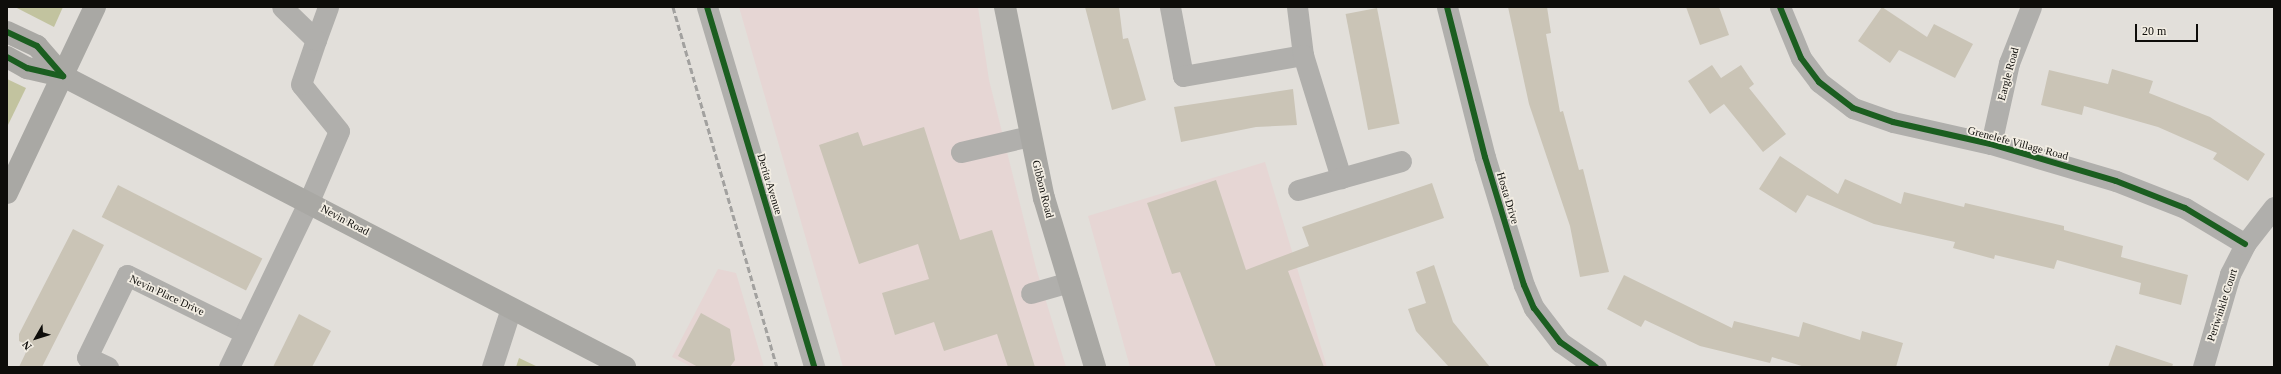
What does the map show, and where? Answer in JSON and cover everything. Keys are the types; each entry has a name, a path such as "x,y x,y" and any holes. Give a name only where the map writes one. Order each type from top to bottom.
{"main road":[{"path":"7,193 95,7"},
{"name":"Gibbon Road","path":"1005,7 1030,136 1069,282 1095,367"},
{"name":"Nevin Road","path":"7,32 37,46 63,76"},
{"name":"Nevin Road","path":"7,57 27,68 63,76 310,201 626,367"}],"street":[{"path":"282,7 316,40"},
{"path":"229,367 310,201 339,131 301,84 328,7"},
{"name":"Derita Avenue","path":"707,7 814,367"},
{"path":"1170,7 1183,76 1303,55"},
{"path":"1297,7 1303,55 1341,178"},
{"name":"Hosta Drive","path":"1447,7 1485,157 1524,285 1552,333 1574,355 1596,367"},
{"name":"Grenelefe Village Road","path":"1780,7 1800,58 1837,98 1893,122 1991,144 2161,197 2245,244"},
{"name":"Eargle Road","path":"1991,144 2009,64 2031,7"},
{"path":"961,152 1030,136"},
{"path":"1298,190 1401,161"},
{"name":"Periwinkle Court","path":"2202,367 2230,274 2245,244 2274,206"},
{"name":"Nevin Place Drive","path":"108,367 87,356 127,275 245,333"},
{"path":"1031,293 1069,282"},
{"path":"492,367 512,308"}],"shaded area":[{"path":"739,7 978,7 989,80 1036,268 1066,367 843,367"},
{"path":"1265,162 1327,367 1130,367 1088,216"},
{"path":"718,269 736,273 764,367 692,367 672,357"}],"green space":[{"path":"15,7 63,7 54,27"},
{"path":"7,79 26,88 7,127"},
{"path":"519,358 538,367 516,367"}],"building":[{"path":"1085,7 1119,7 1123,39 1128,38 1146,100 1112,110"},
{"path":"1508,7 1547,7 1551,33 1546,34 1560,112 1563,111 1579,170 1583,169 1609,272 1580,277 1570,226 1529,104"},
{"path":"1686,7 1719,7 1729,35 1700,45"},
{"path":"1882,7 1927,37 1934,24 1973,44 1955,78 1899,50 1890,63 1858,41"},
{"path":"1377,8 1400,124 1368,130 1346,14"},
{"path":"1712,65 1721,78 1741,65 1754,84 1749,88 1786,134 1763,152 1724,104 1710,114 1688,81"},
{"path":"2112,69 2153,81 2149,93 2210,117 2265,154 2248,181 2213,159 2217,153 2158,127 2084,106 2082,115 2041,105 2049,70 2108,84"},
{"path":"1293,89 1297,125 1256,127 1181,142 1174,107"},
{"path":"924,127 960,240 992,230 1035,367 1008,367 997,334 944,351 934,322 895,335 882,293 929,279 918,244 859,264 819,145 858,132 863,146"},
{"path":"1780,156 1838,194 1845,179 1901,204 1904,192 1964,207 1965,203 2064,226 2064,230 2123,246 2121,257 2188,275 2181,305 2139,294 2141,283 2057,260 2054,269 1995,255 1994,259 1953,248 1955,242 1874,224 1807,195 1796,213 1759,189"},
{"path":"1216,180 1246,270 1309,246 1302,227 1432,183 1444,218 1288,271 1324,367 1216,367 1180,272 1172,274 1147,203"},
{"path":"118,185 262,259 246,291 102,217"},
{"path":"73,229 104,245 42,367 19,367 29,346 19,341 19,334"},
{"path":"1434,265 1453,322 1490,367 1449,367 1416,331 1408,309 1426,303 1416,272"},
{"path":"1624,275 1732,328 1734,321 1799,337 1803,322 1860,340 1862,331 1903,343 1896,367 1805,367 1772,357 1770,363 1700,346 1645,320 1641,327 1607,309"},
{"path":"701,313 730,329 735,360 730,367 698,367 678,356"},
{"path":"299,314 331,331 312,367 273,367"},
{"path":"2116,345 2173,364 2172,367 2108,367"}],"railway":[{"path":"673,7 777,367"}],"cycle path":[{"path":"707,7 814,367"},
{"path":"1447,7 1485,157 1524,285 1534,308 1560,342 1596,367"},
{"path":"1780,7 1801,58 1819,82 1853,108 1893,122 1991,144 2116,181 2185,208 2245,244"},
{"path":"7,32 37,46 63,76"},
{"path":"7,57 27,68 63,76"}]}
